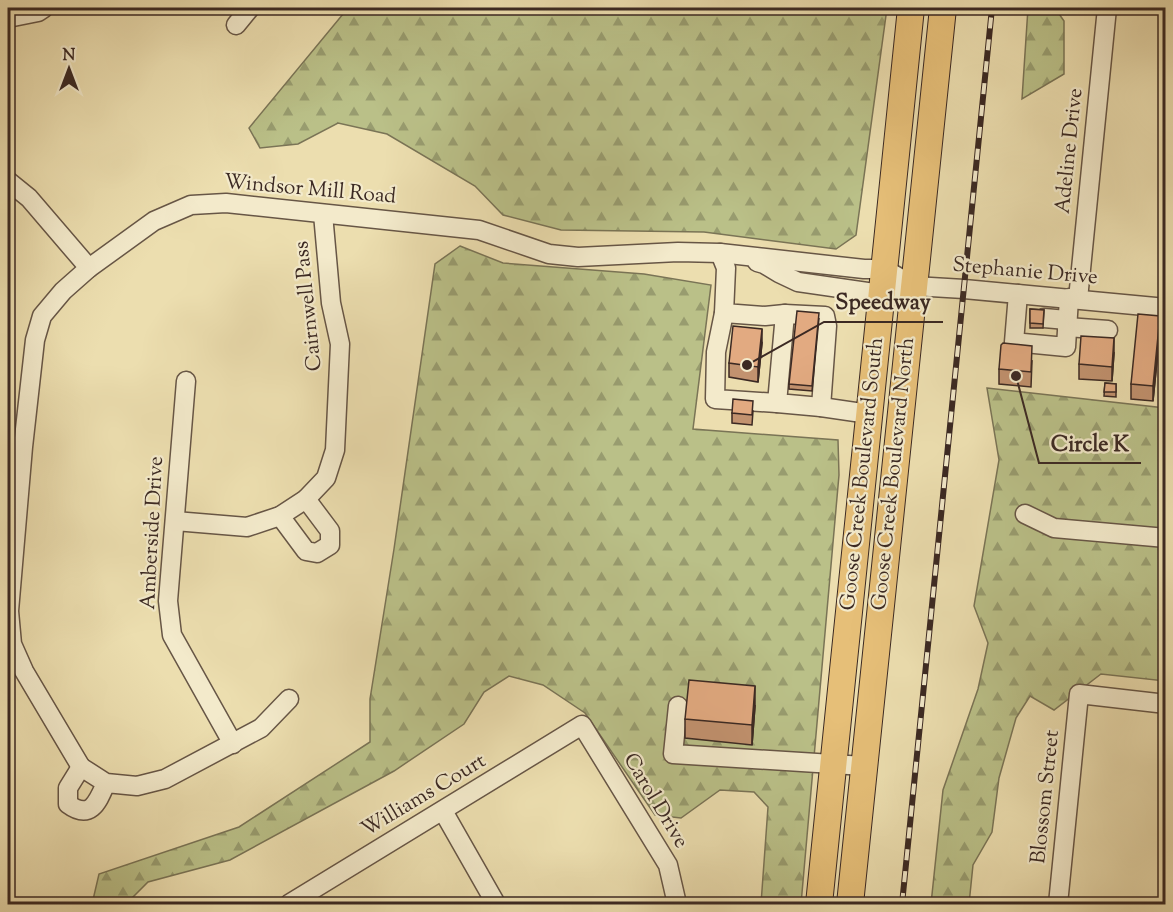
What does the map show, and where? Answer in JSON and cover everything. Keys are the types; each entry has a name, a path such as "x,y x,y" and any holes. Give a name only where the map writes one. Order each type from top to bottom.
{"highway":[{"name":"Goose Creek Boulevard South","path":"819,904 911,8"},
{"name":"Goose Creek Boulevard North","path":"850,904 943,8"}],"street":[{"path":"8,18 38,12 44,8"},
{"path":"236,25 250,8"},
{"name":"Adeline Drive","path":"1067,324 1074,299 1107,8"},
{"path":"8,181 29,198 89,268"},
{"name":"Windsor Mill Road","path":"81,767 24,671 12,644 9,611 15,446 35,340 42,316 63,291 89,268 154,221 191,205 226,202 478,230 549,254 578,256 678,252 720,253 864,269 884,269 914,286"},
{"name":"Cairnwell Pass","path":"175,521 247,527 280,516 306,499 326,478 335,450 340,344 331,303 323,214"},
{"path":"720,253 726,268 724,313 716,352 715,399 821,407 869,414"},
{"name":"Windsor Mill Road","path":"720,253 765,264 798,282 881,294"},
{"name":"Stephanie Drive","path":"881,294 914,286 1166,308"},
{"path":"1018,294 1030,317"},
{"path":"724,313 825,316 827,326 821,407"},
{"path":"777,404 785,314"},
{"path":"1030,317 1014,342 1065,346 1067,324"},
{"path":"1030,317 1108,330"},
{"name":"Amberside Drive","path":"186,381 168,601 172,635 233,744"},
{"path":"280,516 306,551 317,554 330,545 330,531 306,499"},
{"path":"1025,514 1054,528 1166,538"},
{"name":"Blossom Street","path":"1058,904 1079,694 1166,704"},
{"path":"106,783 96,805 85,811 75,809 68,804 68,788 81,767 106,783 137,786 165,779 261,728 289,699"},
{"path":"678,706 673,754 864,766"},
{"name":"Williams Court","path":"289,904 582,725"},
{"name":"Carol Drive","path":"582,725 668,866 677,904"},
{"path":"443,811 496,904"}],"green space":[{"path":"348,8 887,8 856,235 836,249 704,232 561,230 503,215 475,186 387,134 338,123 298,144 260,148 249,128"},
{"path":"1028,8 1055,8 1064,21 1064,74 1022,99"},
{"path":"460,246 503,263 644,274 711,285 693,429 838,440 839,475 801,904 761,904 768,807 754,792 720,790 681,818 655,815 585,713 543,685 509,676 484,692 464,724 394,771 230,860 148,882 126,904 92,904 99,874 239,827 370,742 370,699 435,264"},
{"path":"987,388 1165,408 1165,681 1101,674 1054,710 1030,696 1016,718 999,778 992,832 973,865 969,904 931,904 943,790 978,689 988,643 974,606 999,460"}],"building":[{"path":"1030,309 1044,310 1043,324 1030,323"},
{"path":"797,311 819,313 812,386 789,384"},
{"path":"1138,314 1160,316 1153,386 1131,384"},
{"path":"733,326 762,329 758,367 729,363"},
{"path":"1081,336 1114,338 1112,367 1079,364"},
{"path":"1003,343 1032,346 1031,372 999,369"},
{"path":"1105,383 1116,384 1116,392 1104,392"},
{"path":"733,399 753,401 752,415 732,413"},
{"path":"689,680 755,686 752,725 685,719"}],"railway":[{"path":"902,904 992,8"}],"place":[{"name":"Speedway","path":"747,365"},
{"name":"Circle K","path":"1016,376"}]}
